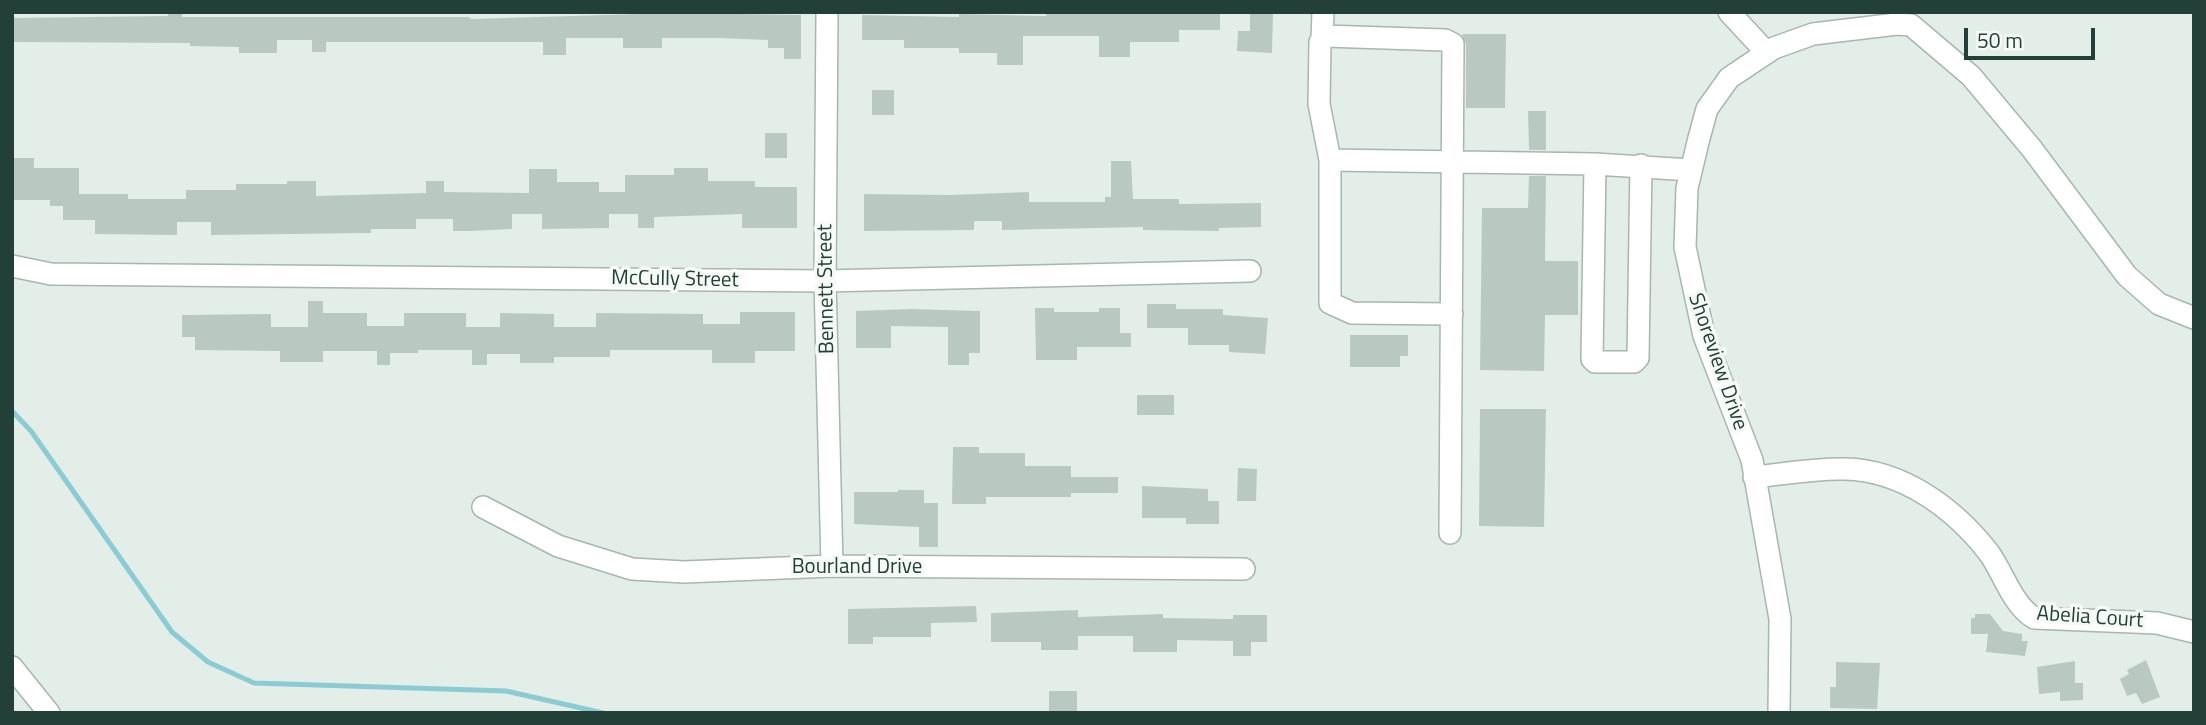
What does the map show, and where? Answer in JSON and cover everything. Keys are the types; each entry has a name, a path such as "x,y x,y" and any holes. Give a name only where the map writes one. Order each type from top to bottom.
{"street":[{"name":"Bennett Street","path":"827,12 825,281 832,566"},
{"path":"1323,12 1319,104 1330,160 1331,303 1352,313 1452,314"},
{"path":"1729,12 1766,52"},
{"name":"Shoreview Drive","path":"1779,713 1782,650 1780,619 1752,460 1704,337 1690,283 1685,247 1687,188 1691,170 1707,110 1729,79 1766,52 1813,34 1918,19 1972,76 2032,149 2127,276 2159,304 2194,317"},
{"path":"1322,38 1451,41 1453,44 1450,533"},
{"path":"1330,160 1641,165 1691,170"},
{"path":"1595,164 1592,359 1595,362 1633,362 1638,358 1641,165"},
{"name":"McCully Street","path":"12,266 51,274 100,275 825,281 1250,271"},
{"name":"Abelia Court","path":"1754,477 1846,468 1899,481 1939,502 1967,525 1994,561 2023,611 2034,618 2157,623 2194,632"},
{"name":"Bourland Drive","path":"482,507 558,546 632,569 684,572 832,566 1244,569"},
{"path":"12,667 49,713"}],"building":[{"path":"168,12 182,12 182,17 470,19 672,13 801,15 801,59 784,59 784,48 768,48 768,40 719,38 662,38 662,48 623,48 623,38 566,38 566,55 543,55 543,42 326,42 326,52 312,52 312,40 277,40 277,53 239,53 239,47 190,46 190,43 12,42 12,18 168,16"},
{"path":"1220,12 1220,30 1179,30 1179,42 1130,42 1130,57 1099,57 1099,36 1023,36 1023,65 997,65 997,53 959,53 959,48 904,48 904,40 862,40 862,15 959,17 959,14 1046,16 1046,13"},
{"path":"1250,12 1273,12 1272,53 1237,51 1238,31 1250,31"},
{"path":"1462,34 1506,34 1505,108 1466,108 1466,44"},
{"path":"872,90 894,90 894,115 872,115"},
{"path":"1528,111 1546,111 1546,150 1529,150"},
{"path":"765,133 787,133 787,158 765,158"},
{"path":"12,158 34,158 34,168 79,168 79,194 128,194 128,199 186,199 186,190 236,190 236,184 287,184 287,181 316,181 316,196 426,193 426,181 444,181 444,192 529,193 529,169 557,169 557,182 599,182 599,192 625,192 625,175 674,175 674,168 708,168 708,181 755,181 755,187 797,187 797,228 742,228 742,214 654,217 654,228 638,228 638,214 609,214 609,228 542,229 542,214 512,214 512,229 453,231 453,219 416,219 416,229 371,229 371,233 211,235 211,222 177,222 177,235 95,234 95,220 63,220 63,206 50,206 50,200 12,200"},
{"path":"1111,161 1131,161 1133,199 1179,199 1179,204 1261,203 1261,227 1219,228 1219,231 1143,230 1143,227 1002,230 1002,221 974,221 974,230 864,231 864,194 1029,192 1029,202 1105,202 1105,197 1111,197"},
{"path":"1529,176 1546,176 1545,261 1578,261 1578,315 1545,315 1544,371 1480,370 1482,208 1528,208"},
{"path":"308,301 323,301 323,313 367,313 367,326 404,326 404,313 466,313 466,327 500,327 500,313 554,314 554,327 596,327 596,313 703,314 703,324 740,324 740,312 795,312 795,351 755,351 755,363 712,363 712,350 610,350 610,357 554,357 554,363 520,363 520,354 487,354 487,365 472,365 472,350 418,350 418,353 390,353 390,365 377,365 377,351 323,351 323,362 280,362 280,351 195,350 195,337 182,337 182,315 271,314 271,327 308,327"},
{"path":"1147,304 1176,304 1176,309 1223,309 1223,315 1268,318 1265,354 1229,352 1229,345 1188,345 1188,328 1147,328"},
{"path":"1035,308 1054,308 1054,312 1099,312 1099,308 1120,308 1120,333 1131,333 1131,347 1077,347 1077,360 1036,360"},
{"path":"856,311 980,311 980,353 969,353 969,365 948,365 948,327 891,326 891,348 856,348"},
{"path":"1350,335 1408,335 1408,356 1400,356 1400,367 1350,367"},
{"path":"1137,395 1174,395 1174,415 1137,415"},
{"path":"1480,409 1546,409 1544,527 1479,526"},
{"path":"953,447 979,447 979,453 1025,453 1025,466 1071,466 1071,477 1118,477 1118,493 1071,493 1071,497 986,497 986,504 952,504"},
{"path":"1238,468 1257,469 1256,501 1237,501"},
{"path":"1142,486 1208,489 1208,501 1219,501 1219,524 1186,524 1186,518 1142,518"},
{"path":"924,490 924,503 938,503 938,547 919,547 919,527 854,524 854,492"},
{"path":"976,606 977,622 931,623 931,637 873,637 873,644 848,644 848,609"},
{"path":"1078,610 1078,617 1163,614 1163,618 1233,619 1233,615 1267,615 1267,642 1251,642 1251,656 1233,656 1233,641 1177,640 1177,652 1133,652 1133,636 1078,636 1078,650 1041,650 1041,642 991,642 991,613"},
{"path":"1975,614 1990,614 2003,631 2022,634 2022,641 2028,641 2025,656 1986,652 1988,634 1971,634 1971,618 1975,618"},
{"path":"2146,660 2160,697 2142,704 2136,693 2127,696 2120,679 2129,674 2127,670"},
{"path":"2075,661 2075,683 2083,683 2083,700 2060,701 2060,692 2039,694 2037,667"},
{"path":"1836,662 1880,663 1877,709 1830,708 1830,687 1836,687"},
{"path":"1049,691 1077,691 1077,713 1049,713"}],"waterway":[{"path":"12,411 31,431 172,632 208,662 254,683 506,691 603,713"}]}
